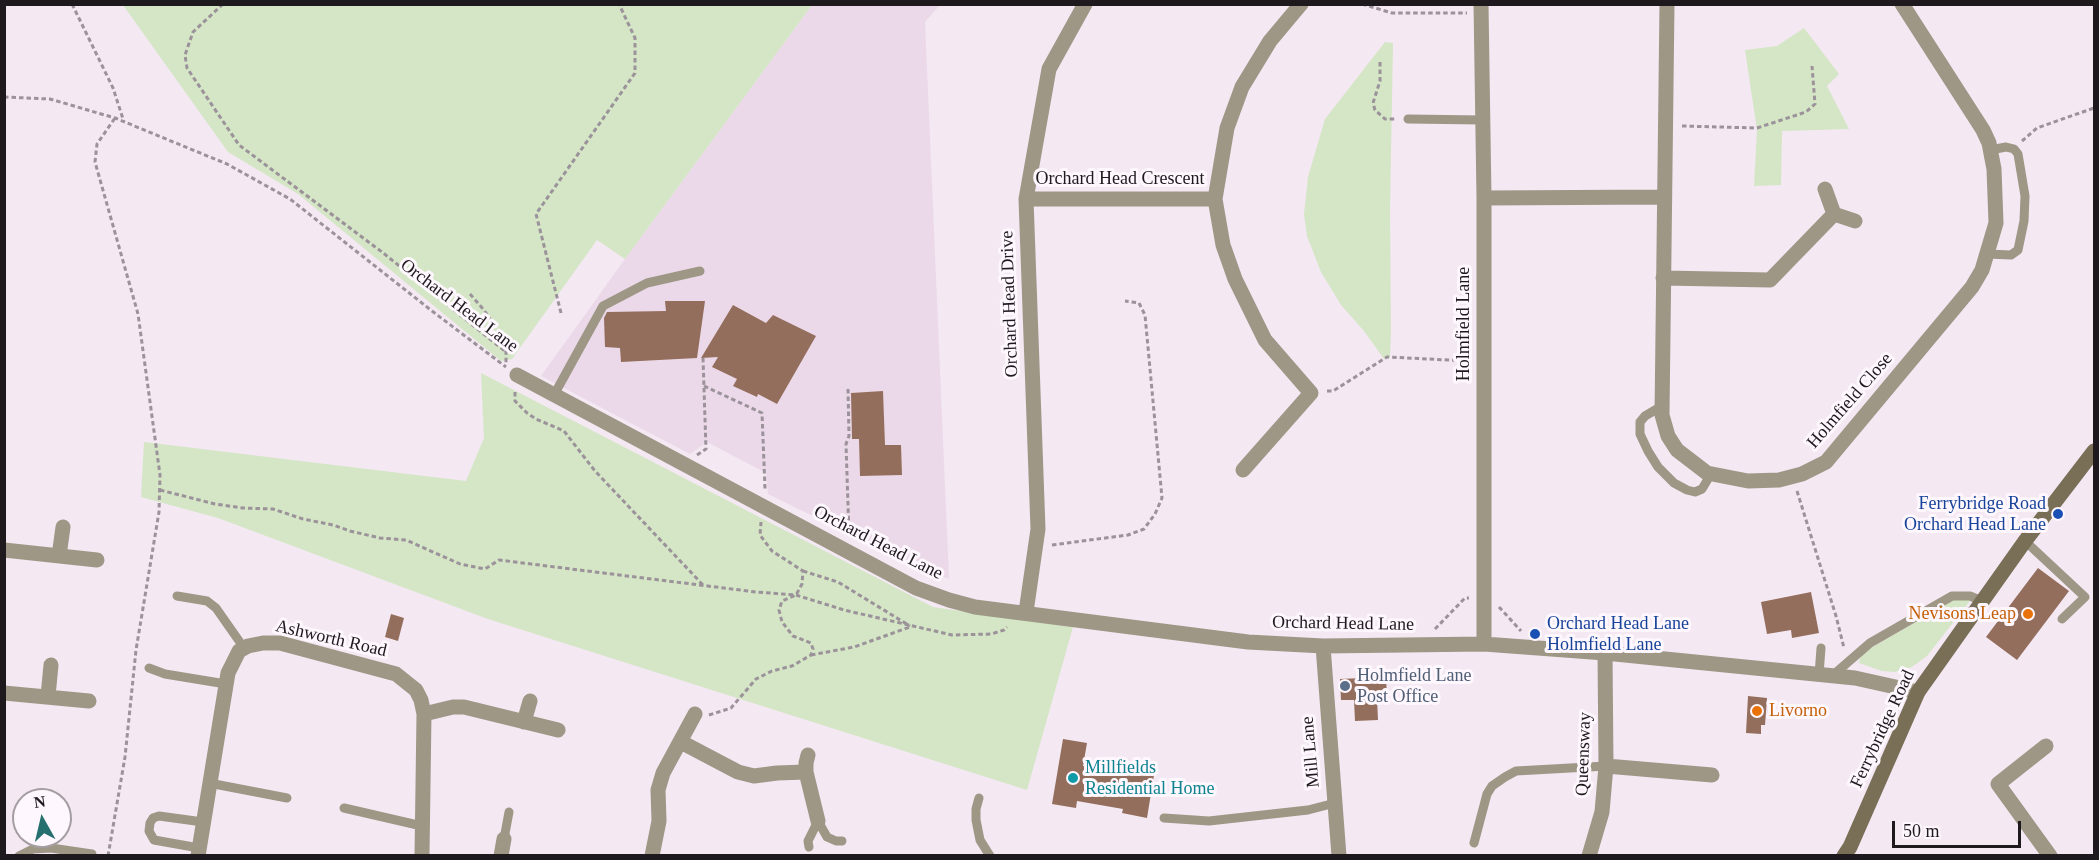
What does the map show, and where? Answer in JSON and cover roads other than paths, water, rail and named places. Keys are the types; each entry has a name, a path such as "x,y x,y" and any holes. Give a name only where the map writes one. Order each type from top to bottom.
{"street":[{"name":"Orchard Head Drive","path":"1020,612 1038,530 1026,199 1049,69 1084,4"},
{"name":"Orchard Head Crescent","path":"1243,470 1311,393 1265,340 1235,279 1223,245 1215,199 1227,128 1242,87 1269,41 1301,4"},
{"name":"Holmfield Close","path":"1667,4 1662,416 1668,436 1677,450 1707,473 1748,481 1779,480 1802,474 1826,462 1972,286 1982,270 1996,223 1994,169 1990,150 1983,130 1902,4"},
{"name":"Holmfield Lane","path":"1481,9 1484,198 1484,644"},
{"path":"1825,189 1834,214"},
{"path":"1484,198 1664,197"},
{"name":"Orchard Head Crescent","path":"1026,199 1215,199"},
{"path":"1834,214 1855,221"},
{"path":"1663,278 1770,280 1834,214"},
{"name":"Orchard Head Lane","path":"512,371 916,588 975,607 1248,642 1323,646 1484,644 1605,653 1856,678 1918,692"},
{"name":"Ferrybridge Road","path":"1844,855 1850,847 1918,692 2025,541 2094,451"},
{"path":"59,556 63,527"},
{"path":"4,550 97,560"},
{"name":"Ashworth Road","path":"244,648 263,643 280,643 396,674 416,690 424,714 422,855"},
{"name":"Mill Lane","path":"1323,646 1339,855"},
{"path":"199,852 225,684 233,662 239,651 244,648"},
{"name":"Queensway","path":"1589,855 1602,812 1606,766 1605,653"},
{"path":"48,696 51,665"},
{"path":"4,693 89,701"},
{"path":"524,722 530,701"},
{"path":"424,714 453,707 464,707 558,730"},
{"path":"652,855 659,822 658,790 663,773 695,714"},
{"path":"681,742 738,772 754,776 806,772"},
{"path":"2030,855 2046,851 1998,784 2046,746"},
{"path":"808,755 806,772 818,821"},
{"path":"1606,766 1712,775"},
{"path":"501,855 504,839"}],"lane":[{"path":"1408,119 1482,120"},
{"path":"1987,254 2011,255 2018,250 2024,222 2025,196 2018,154 2014,149 2006,147 1990,150"},
{"path":"554,395 603,306 647,283 700,271"},
{"path":"1662,406 1645,416 1640,423 1640,434 1658,467 1674,483 1695,492 1702,489 1711,474"},
{"path":"2025,541 2085,597 2062,619"},
{"path":"177,596 207,601 216,608 244,648"},
{"path":"1821,648 1826,675 1870,644 1952,596 1970,596 1982,600"},
{"path":"148,668 165,674 225,684"},
{"path":"1474,843 1487,794 1492,786 1505,777 1516,771 1606,766"},
{"path":"209,783 287,798"},
{"path":"980,798 976,809 976,820 980,840 990,855"},
{"path":"1164,818 1209,820 1308,810 1335,802"},
{"path":"344,808 422,826"},
{"path":"504,839 509,812"},
{"path":"199,852 154,840 149,831 150,823 153,818 159,816 203,822"},
{"path":"818,821 827,837 842,841"},
{"path":"809,847 807,841 818,821"},
{"path":"19,855 33,849 51,848 92,854"}],"place":[{"name":"Ferrybridge Road Orchard Head Lane","path":"2058,514"},
{"name":"Nevisons Leap","path":"2028,614"},
{"name":"Orchard Head Lane Holmfield Lane","path":"1535,634"},
{"name":"Holmfield Lane Post Office","path":"1345,686"},
{"name":"Livorno","path":"1757,711"},
{"name":"Millfields Residential Home","path":"1073,778"}]}
